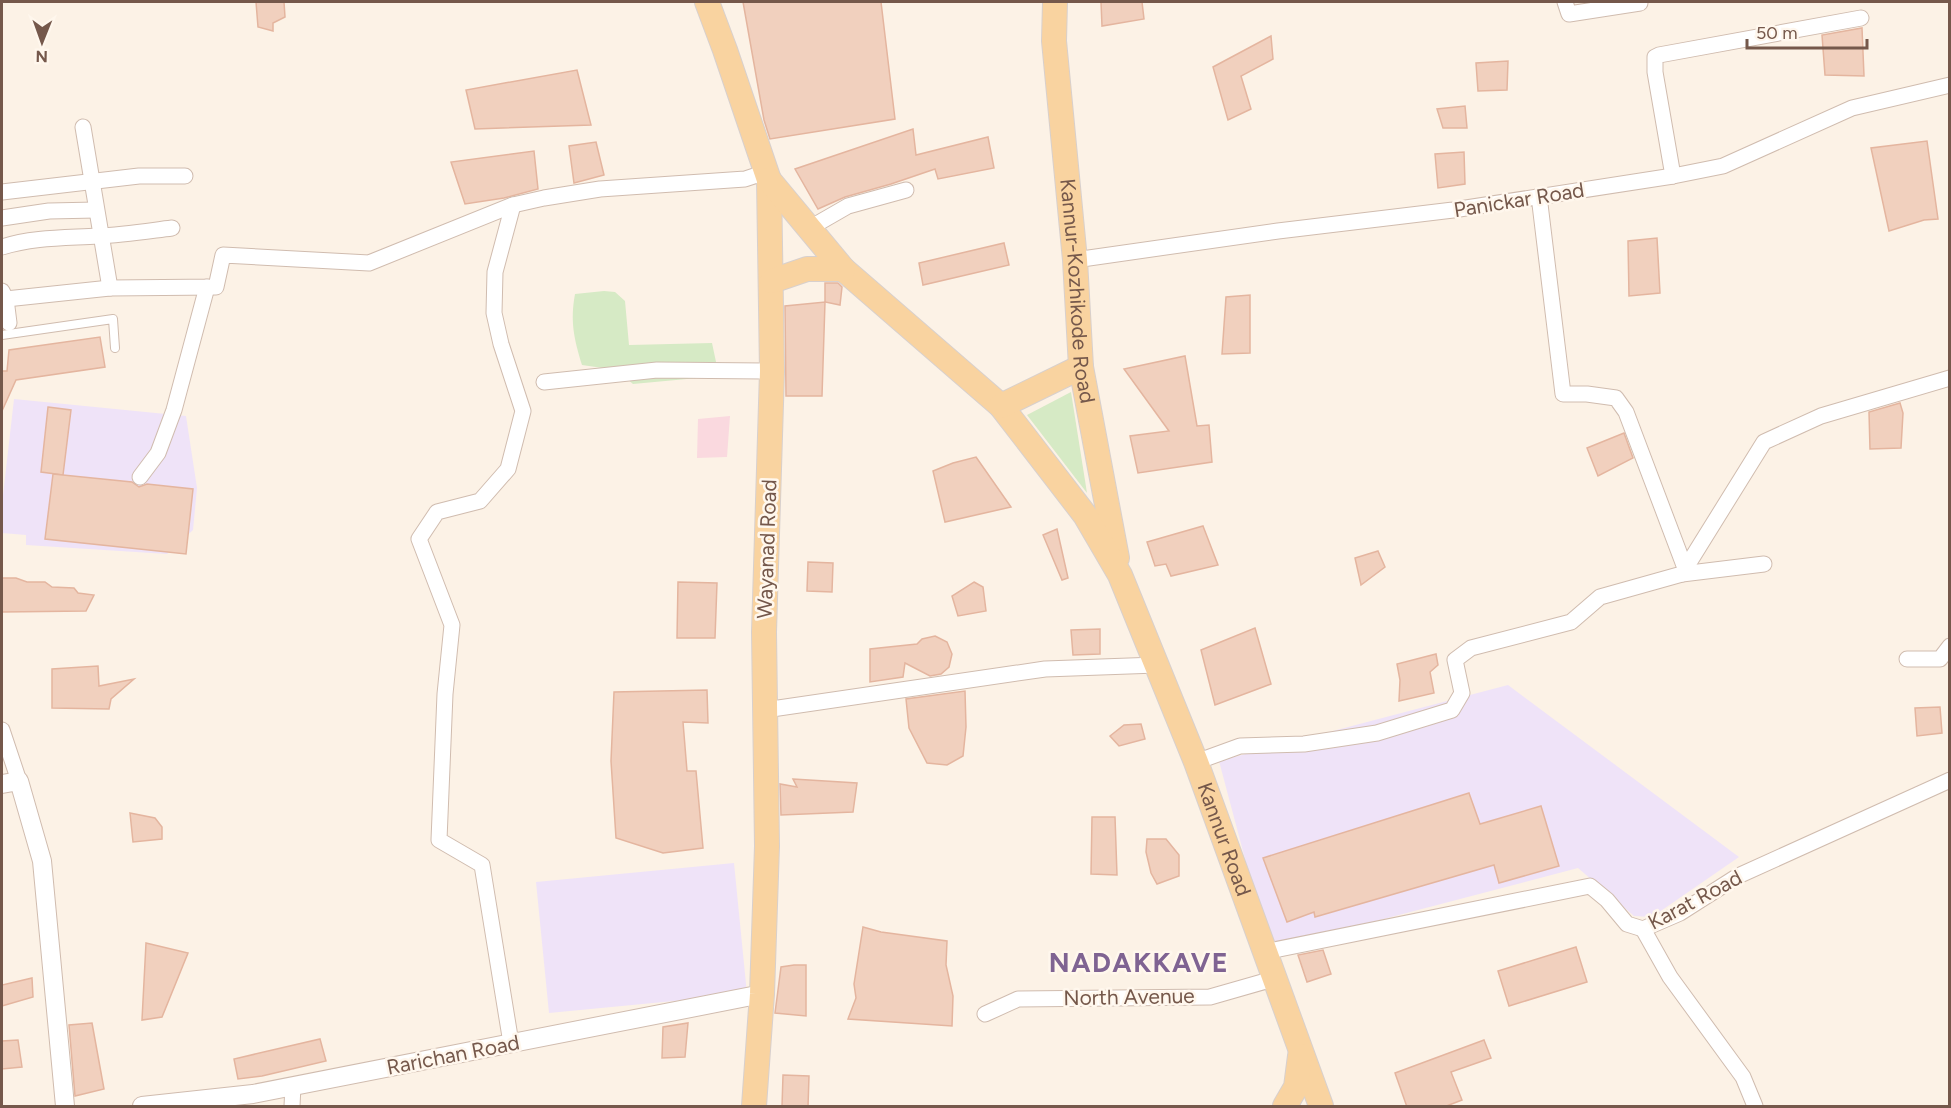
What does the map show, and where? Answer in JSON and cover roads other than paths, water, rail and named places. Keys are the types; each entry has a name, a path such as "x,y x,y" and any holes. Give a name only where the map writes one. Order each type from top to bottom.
{"main road":[{"name":"Wayanad Road","path":"706,2 768,176 772,281 772,371 764,632 767,846 762,994 754,1107"},
{"name":"Kannur-Kozhikode Road","path":"1056,2 1054,41 1075,260 1081,367 1120,575"},
{"path":"768,176 808,229 843,268 1001,406 1085,515 1120,575"},
{"path":"772,281 807,269 843,268"},
{"path":"1001,406 1081,367"},
{"name":"Kannur Road","path":"1120,575 1196,762 1321,1107"},
{"path":"1285,1107 1296,1087 1300,1053"},
{"path":"1310,1077 1310,1107"}],"street":[{"path":"1565,2 1569,14 1640,3"},
{"path":"1674,176 1655,72 1655,57 1861,18"},
{"name":"Panickar Road","path":"1075,260 1278,231 1453,210 1674,176 1723,166 1851,108 1950,85"},
{"path":"83,127 110,288"},
{"path":"2,192 140,176 185,176"},
{"path":"5,329 4,295 110,288 216,287 223,255 369,263 513,205 544,198 600,189 768,176"},
{"path":"808,229 848,206 906,190"},
{"path":"1539,196 1563,393 1616,398 1626,412 1684,571"},
{"path":"511,1043 482,865 439,840 445,694 452,625 419,539 437,512 480,501 508,469 522,411 494,313 495,272 513,205"},
{"path":"2,218 49,211 96,210"},
{"path":"2,248 20,242 43,239 100,236 172,228"},
{"path":"140,477 158,453 174,410 207,287"},
{"path":"544,382 657,370 772,371"},
{"path":"1684,571 1764,442 1821,416 1950,378"},
{"path":"1196,762 1240,746 1304,744 1377,733 1452,710 1462,693 1455,660 1471,648 1571,622 1600,597 1684,571 1764,564"},
{"path":"1907,659 1940,659 1950,646"},
{"path":"765,710 1045,669 1157,665"},
{"path":"2,730 10,782 42,861 65,1107"},
{"name":"Karat Road","path":"1264,952 1590,886 1607,900 1627,924 1643,929 1680,913 1738,876 1950,780"},
{"path":"1643,929 1670,977 1743,1077 1755,1107"},
{"name":"North Avenue","path":"985,1014 1018,999 1210,997 1273,979"},
{"name":"Rarichan Road","path":"142,1107 253,1094 762,994"},
{"path":"292,1107 293,1086"}],"lane":[{"path":"5,329 113,319 115,348"}],"district":[{"name":"NADAKKAVE","path":"1139,963"}]}
